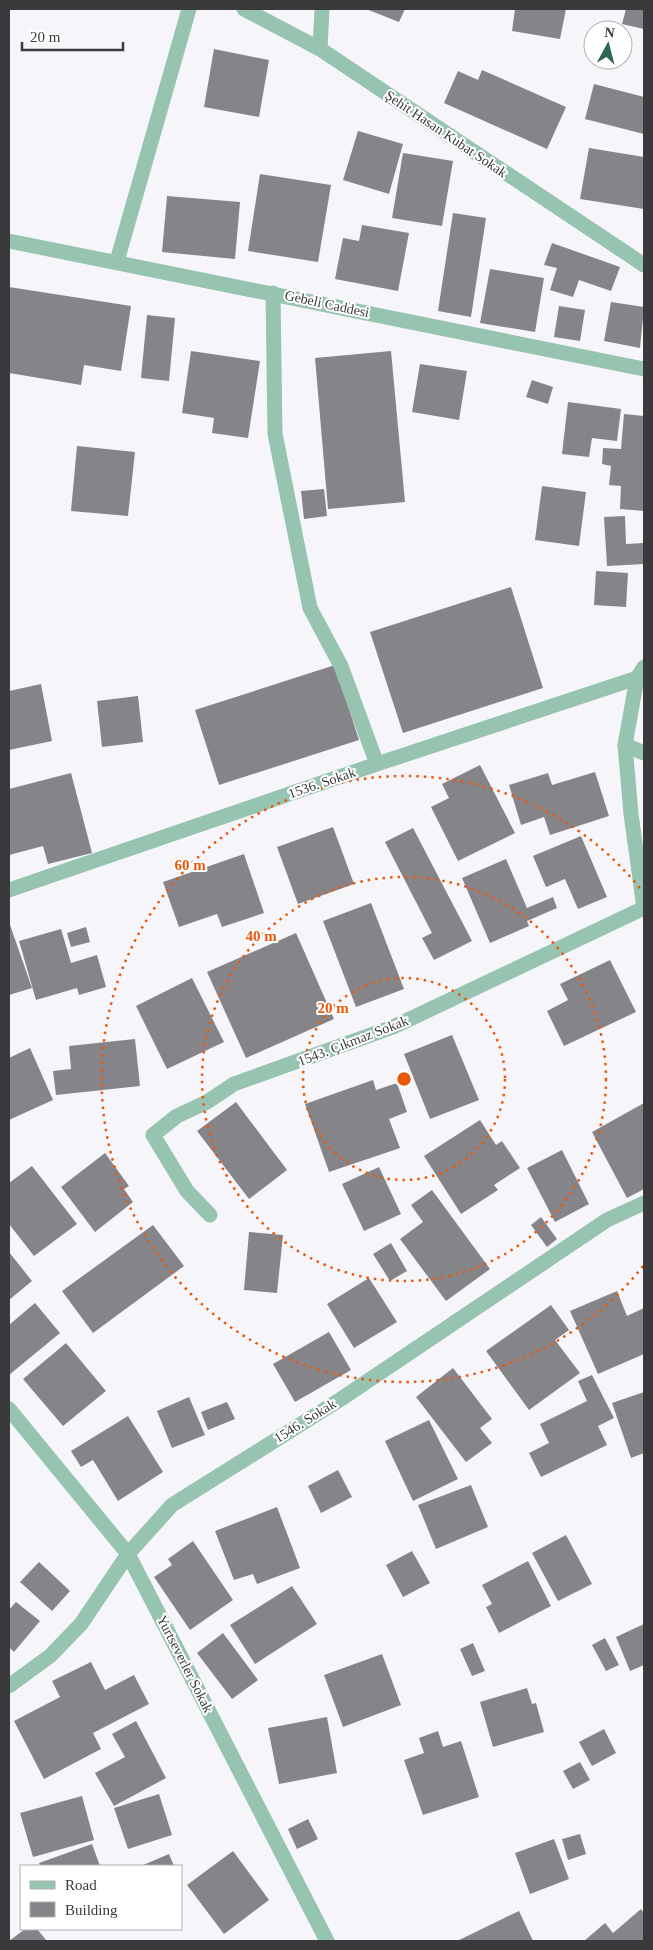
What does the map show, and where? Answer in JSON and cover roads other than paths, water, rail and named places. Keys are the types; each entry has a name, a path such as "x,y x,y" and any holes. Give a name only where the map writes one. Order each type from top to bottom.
{"street":[{"path":"116,261 189,9"},
{"name":"Şehit Hasan Kubat Sokak","path":"244,9 320,49 644,266"},
{"path":"320,49 322,9"},
{"name":"Gebeli Caddesi","path":"9,241 116,261 644,369"},
{"path":"273,294 276,434 310,608 341,666 377,764"},
{"path":"640,673 625,745 630,814 644,908"},
{"name":"1536. Sokak","path":"9,890 640,673"},
{"path":"625,745 644,753"},
{"name":"1543. Çıkmaz Sokak","path":"210,1215 187,1191 153,1135 177,1116 208,1102 234,1084 393,1028 644,908"},
{"name":"1546. Sokak","path":"9,1686 50,1656 81,1624 128,1554 172,1506 341,1399 607,1220 644,1203"},
{"name":"Yurtseverler Sokak","path":"9,1409 128,1554 327,1941"}]}
